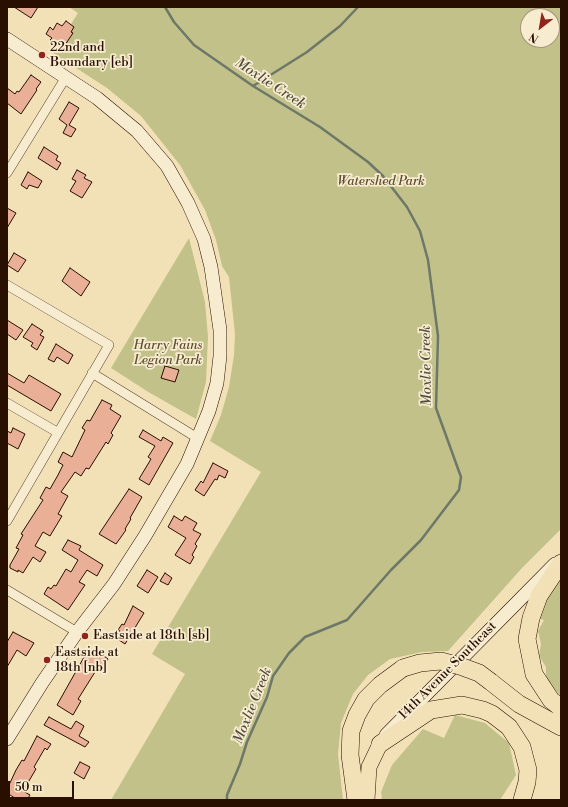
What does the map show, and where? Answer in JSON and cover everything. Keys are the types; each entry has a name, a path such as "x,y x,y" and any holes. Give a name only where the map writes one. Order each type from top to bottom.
{"highway":[{"path":"561,563 539,596 531,618 527,639 534,674 551,700 561,708"},
{"path":"356,800 350,755 351,731 357,715 366,699 380,685 403,668 420,663 441,661 479,673 519,704 561,727"},
{"path":"380,744 431,710 462,705 483,710 492,714 510,727 522,747 528,770 527,782 522,800"}],"main road":[{"name":"14th Avenue Southeast","path":"368,800 367,781 369,767 380,744"}],"street":[{"path":"7,39 97,98 137,131 167,166 188,203 204,239 216,293 220,330 220,356 217,383 199,439 187,464 145,536 114,584 77,632 42,683 7,739"},
{"path":"7,173 66,77"},
{"path":"7,285 109,345 7,520"},
{"path":"92,373 199,439"},
{"path":"7,403 57,432"},
{"name":"14th Avenue Southeast","path":"380,744 394,726 540,578 561,559"},
{"path":"7,590 77,632"}],"green space":[{"name":"Watershed Park","path":"69,7 561,7 561,529 522,568 448,651 422,652 390,659 368,675 353,694 341,723 338,754 343,800 111,800 185,674 152,654 261,472 210,441 221,415 229,387 234,355 235,334 229,277 222,266 216,240 205,210 180,165 141,116 107,88 53,53 78,13"},
{"name":"Harry Fains Legion Park","path":"189,238 205,302 208,337 206,382 196,419 150,393 111,368"},
{"path":"561,570 561,697 546,678 546,667 539,656 541,644 538,631 544,620 540,619 538,601"},
{"path":"455,715 485,723 509,743 516,775 500,800 382,800 381,792 392,765 423,729 444,738"}],"building":[{"path":"14,7 38,7 31,18"},
{"path":"66,21 74,27 71,32 73,33 63,48 50,40 52,38 46,34 50,27 53,30 57,23 62,26"},
{"path":"31,75 41,82 21,114 7,103 7,88 15,94 17,91 19,92"},
{"path":"69,102 79,108 69,125 76,129 71,137 63,133 67,125 59,119"},
{"path":"44,147 58,156 56,160 61,163 57,170 38,158"},
{"path":"77,170 86,175 84,178 92,182 82,198 70,191 76,181 72,179"},
{"path":"28,172 42,181 38,188 29,185 27,189 21,185"},
{"path":"7,208 16,213 7,228"},
{"path":"14,253 26,260 18,272 7,265"},
{"path":"70,268 90,282 81,296 62,281"},
{"path":"7,320 23,330 16,340 7,334"},
{"path":"32,324 43,331 40,335 44,337 37,350 31,346 33,343 23,337"},
{"path":"56,344 73,355 68,364 57,357 54,362 48,359"},
{"path":"165,366 179,370 175,382 161,378"},
{"path":"7,373 24,383 29,375 61,394 51,411 7,385"},
{"path":"102,400 112,405 110,409 121,416 111,433 113,435 108,444 106,442 89,469 86,468 81,476 75,472 61,492 68,496 58,514 62,516 50,536 43,532 35,546 46,552 40,562 33,557 23,573 10,568 10,565 19,549 16,548 23,535 21,534 43,500 40,498 46,487 50,489 63,465 58,462 63,452 72,457 85,430 82,428 87,420 90,421"},
{"path":"13,428 25,434 18,449 7,443 7,431 11,433"},
{"path":"143,430 161,441 163,437 173,443 149,485 139,479 151,459 148,457 155,446 139,437"},
{"path":"213,463 228,471 225,478 219,475 217,480 215,479 204,496 195,490 201,481 203,483"},
{"path":"129,489 142,497 130,518 131,519 125,529 126,530 116,544 99,534"},
{"path":"174,516 182,521 185,516 197,523 193,530 201,534 195,544 197,546 192,555 194,557 190,564 175,555 186,538 168,527"},
{"path":"68,540 81,546 79,550 103,565 97,576 87,570 79,582 85,585 68,610 44,594 48,587 51,589 54,585 56,586 66,569 71,572 78,560 62,550"},
{"path":"147,570 158,577 148,593 137,586"},
{"path":"165,573 172,578 168,585 160,581"},
{"path":"133,606 144,613 125,644 116,638 120,631 118,630 122,624 124,625"},
{"path":"13,632 34,643 26,656 17,650 7,667 7,642"},
{"path":"88,650 94,654 96,650 108,659 104,666 100,664 78,699 81,701 73,715 57,705"},
{"path":"49,717 71,729 76,721 84,726 79,736 89,742 85,747 44,725"},
{"path":"37,736 51,744 47,750 45,748 34,767 36,769 23,791 30,795 27,800 18,800 7,793 7,783 9,785 16,770 22,760 24,761"},
{"path":"80,762 90,767 84,779 74,773"}],"waterway":[{"name":"Moxlie Creek","path":"165,7 174,22 194,45 253,86 320,127 368,162 383,176 407,207 420,231 428,260 438,336 436,408 461,477 459,490 421,540 391,570 347,620 305,637 289,653 273,676 267,697 247,742 240,764 227,795 227,800"},
{"path":"253,86 307,52 340,26 358,7"}],"place":[{"name":"22nd and Boundary [eb]","path":"42,55"},
{"name":"Eastside at 18th [sb]","path":"85,636"},
{"name":"Eastside at 18th [nb]","path":"47,660"}]}
